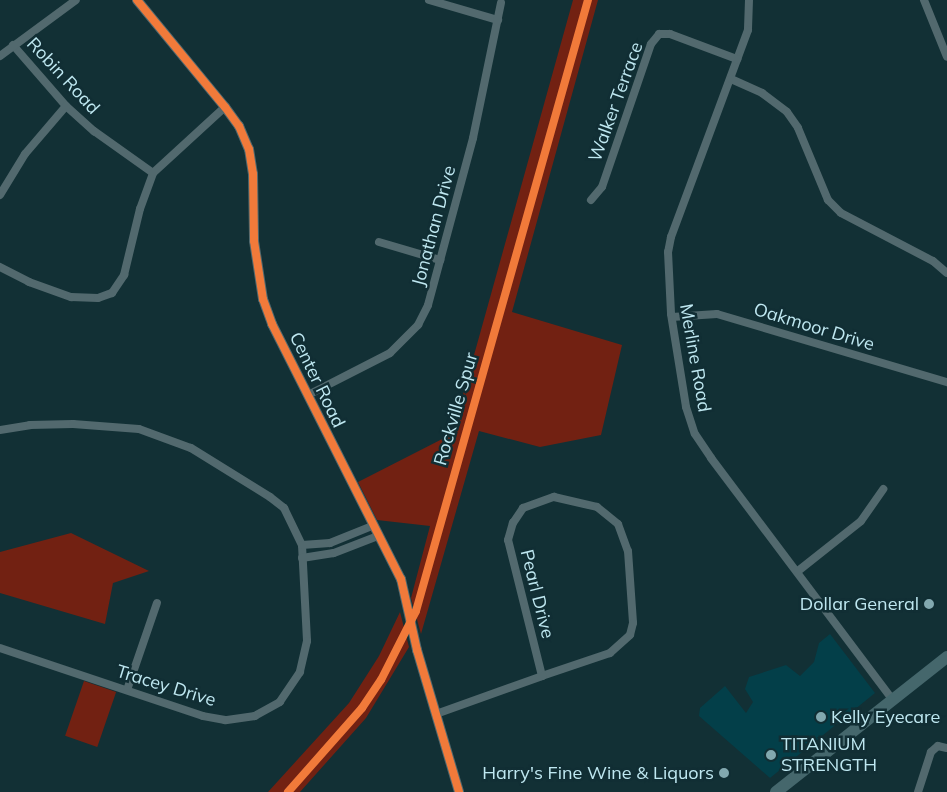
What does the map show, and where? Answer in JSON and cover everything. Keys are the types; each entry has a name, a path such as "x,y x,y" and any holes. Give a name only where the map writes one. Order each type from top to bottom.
{"main road":[{"path":"776,792 947,657"}],"street":[{"name":"Robin Road","path":"76,0 13,45 66,106 94,131 153,173"},
{"name":"Center Road","path":"137,0 225,107 239,126 249,149 253,174 254,241 263,299 372,526 401,579 436,714 459,792"},
{"path":"429,0 498,20"},
{"name":"Merline Road","path":"749,0 748,30 671,237 667,269 686,407 694,434 892,699"},
{"path":"924,0 947,57"},
{"name":"Jonathan Drive","path":"308,395 390,354 418,325 428,305 473,138 501,3"},
{"name":"Walker Terrace","path":"592,200 602,187 651,44 659,34 670,34 737,59"},
{"path":"0,56 13,45"},
{"path":"731,79 762,93 787,112 798,128 828,200 841,213 933,261 947,273"},
{"path":"0,195 25,154 66,106"},
{"path":"0,267 29,282 71,297 98,298 112,293 124,275 140,209 153,173 225,107"},
{"path":"380,242 440,260"},
{"name":"Oakmoor Drive","path":"672,316 717,314 947,382"},
{"path":"0,430 30,425 104,424 139,429 169,438 191,448 270,496 284,508 302,545 330,543 372,526"},
{"path":"798,571 861,521 883,490"},
{"name":"Pearl Drive","path":"436,714 610,653 630,635 634,616 628,551 618,524 597,507 554,497 523,508 513,523 508,540 542,676"},
{"path":"302,558 334,553 378,536"},
{"name":"Tracey Drive","path":"0,648 225,720 255,716 280,702 293,688 306,656 302,545"},
{"path":"127,690 157,603"},
{"path":"918,792 931,752 938,746 947,748"}],"shaded area":[{"path":"573,0 598,0 512,312 622,345 601,435 540,447 479,431 421,634 411,598 430,526 377,520 358,482 452,434"},
{"path":"71,533 149,571 113,583 105,624 0,593 0,552"},
{"path":"400,612 409,647 366,718 300,792 268,792 349,703 379,656"},
{"path":"830,634 875,693 770,778 699,716 700,708 725,686 746,713 753,702 745,689 749,677 786,665 800,676 814,662 819,643"},
{"path":"84,681 116,692 97,747 65,736"}],"cycle path":[{"path":"137,0 225,107 239,126 249,149 253,174 254,241 263,299 272,324 401,579 417,650 459,792"},
{"name":"Rockville Spur","path":"288,792 362,708 381,680 416,611 588,0"}],"place":[{"name":"Dollar General","path":"929,604"},
{"name":"Kelly Eyecare","path":"821,717"},
{"name":"TITANIUM STRENGTH","path":"771,755"},
{"name":"Harry's Fine Wine & Liquors","path":"724,773"}]}
